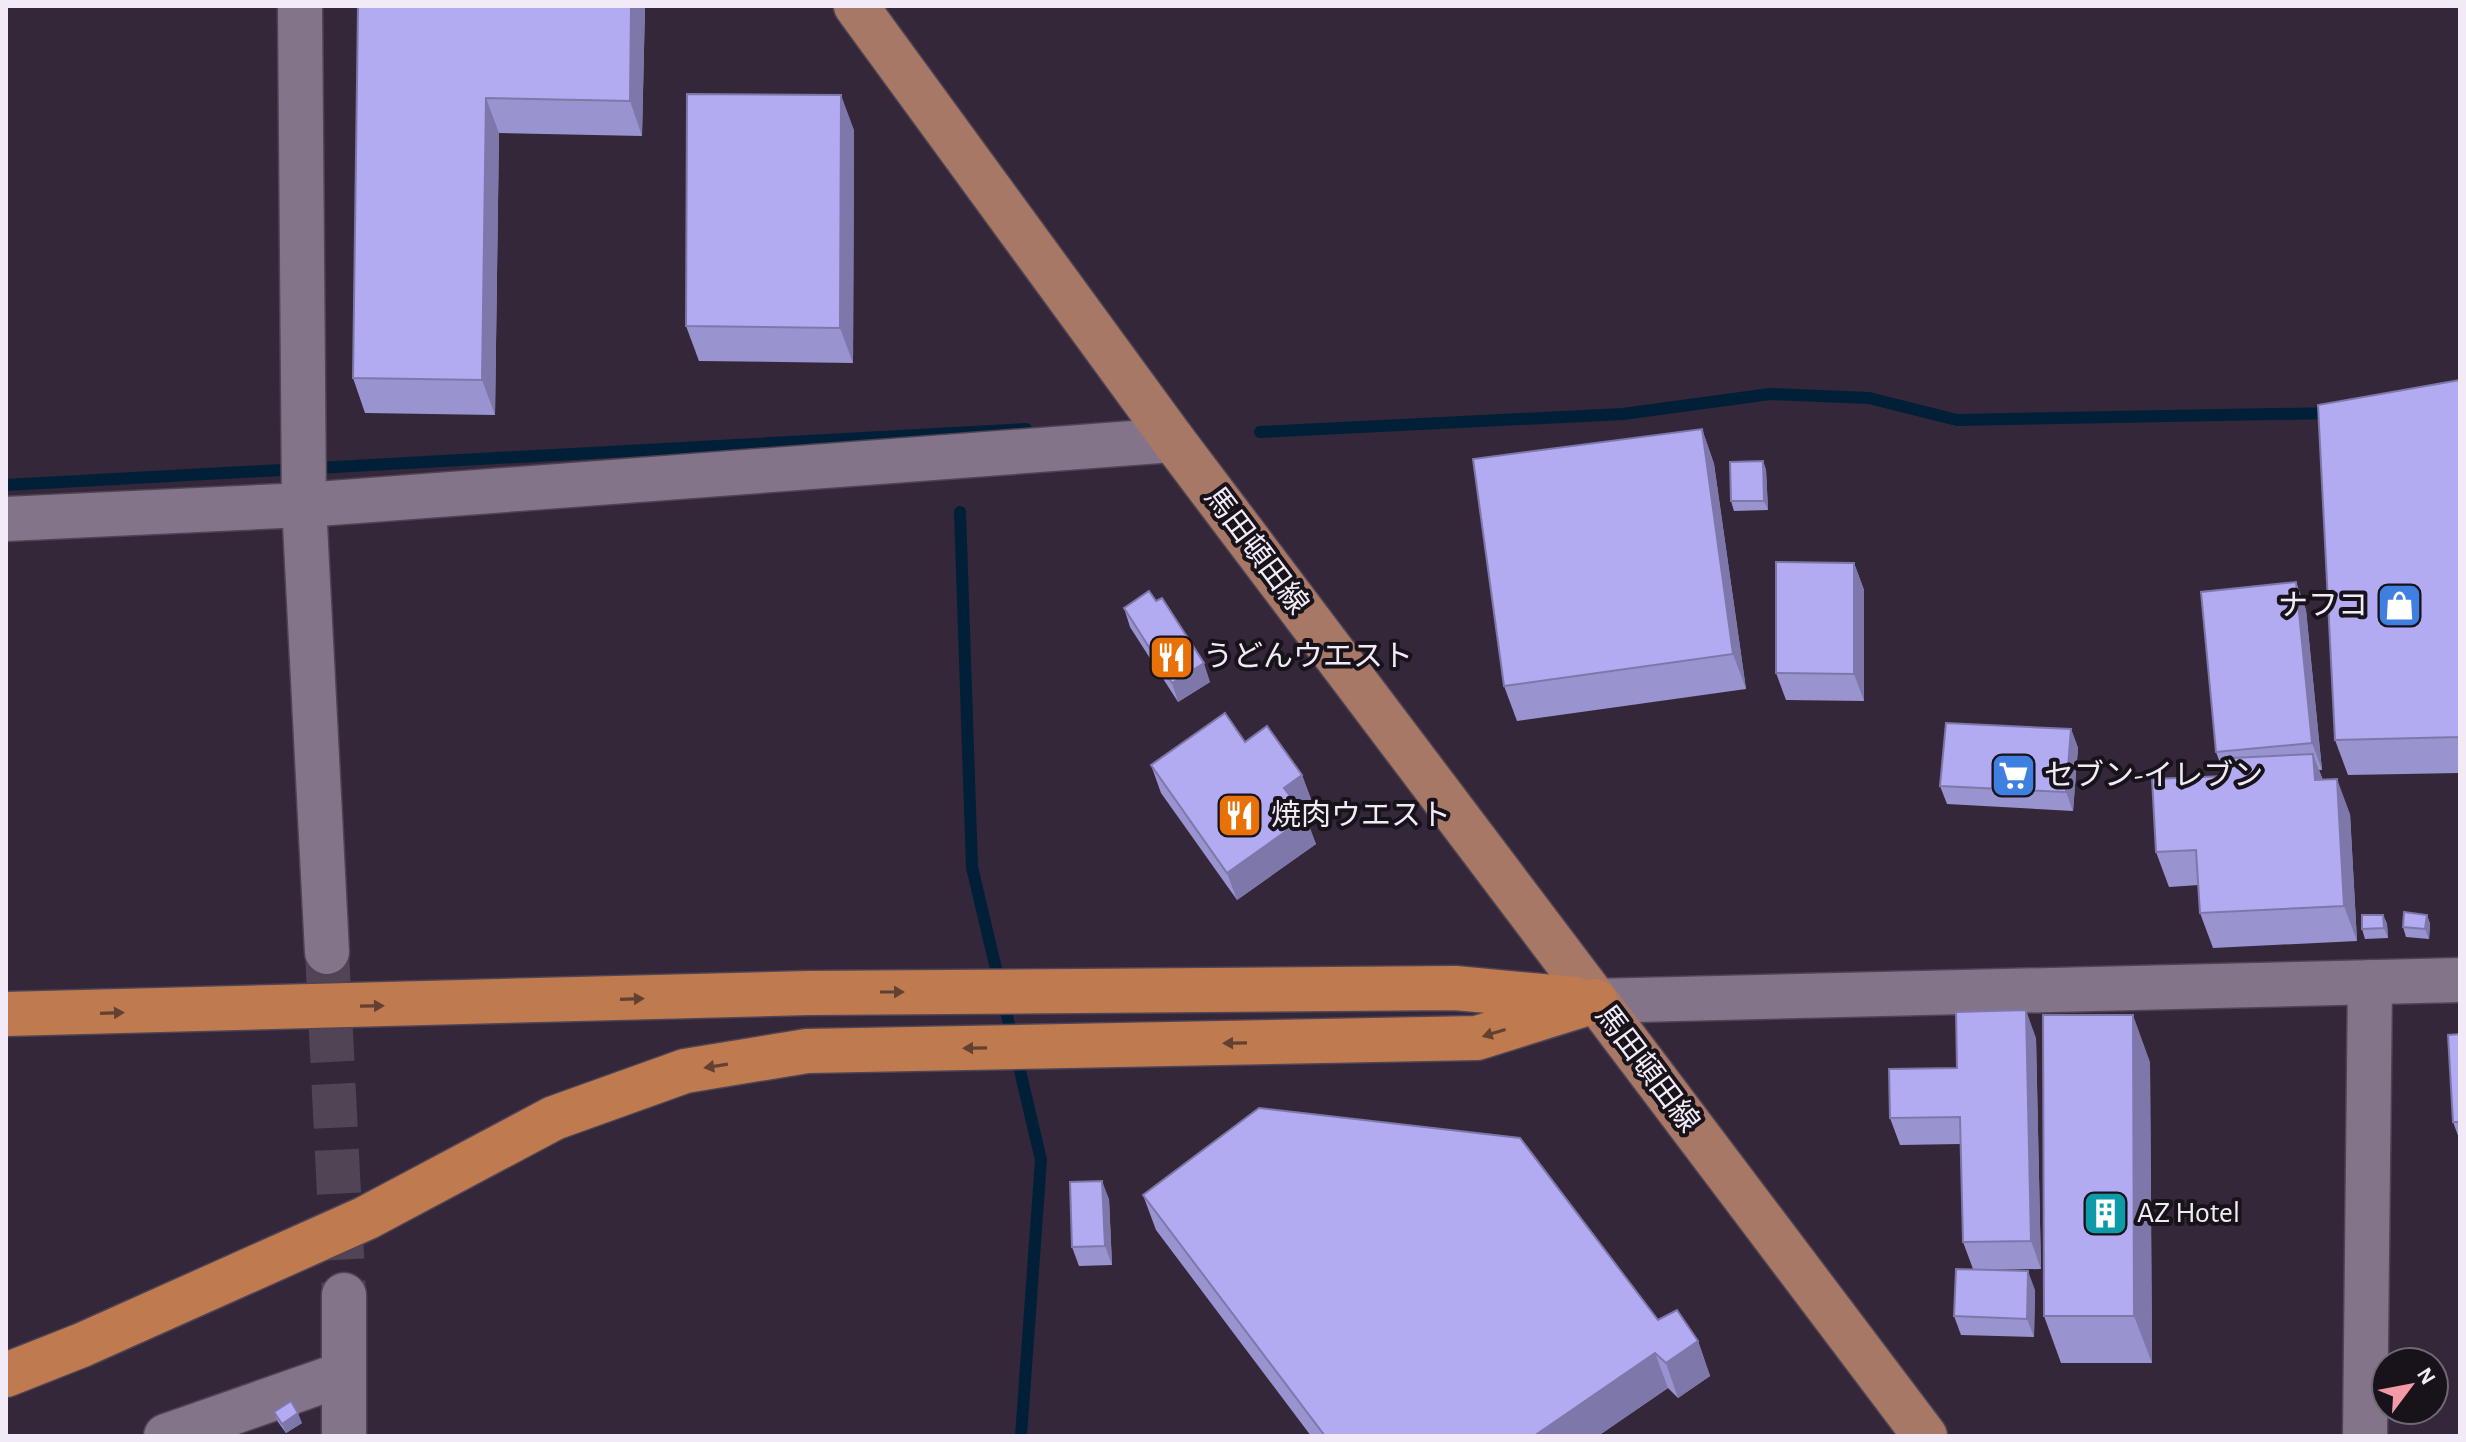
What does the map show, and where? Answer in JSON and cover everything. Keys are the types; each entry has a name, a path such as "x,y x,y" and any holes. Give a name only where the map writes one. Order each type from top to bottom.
{"highway":[{"path":"19,1018 808,993 1455,988 1595,1001"},
{"path":"6,1375 82,1345 366,1218 554,1118 685,1071 807,1051 1477,1038 1595,1001"},
{"path":"6,1345 82,1345"}],"main road":[{"name":"馬田頓田線","path":"856,6 1173,440 1925,1436"}],"street":[{"path":"300,6 304,505 327,952"},
{"path":"6,519 304,505 1173,440"},
{"path":"1595,1001 2460,980"},
{"path":"2365,1436 2370,982"},
{"path":"344,1295 344,1436"},
{"path":"166,1436 343,1374"}],"building":[{"path":"358,6 631,6 630,101 486,98 482,380 353,378"},
{"path":"687,94 841,95 840,328 686,326"},
{"name":"ナフコ","path":"2460,380 2460,737 2335,740 2318,405"},
{"path":"1702,429 1733,654 1504,686 1473,459"},
{"path":"1763,461 1764,501 1731,501 1730,462"},
{"path":"1776,562 1854,563 1854,674 1776,673"},
{"path":"2296,582 2312,743 2216,752 2201,592"},
{"path":"1149,591 1156,601 1162,598 1204,663 1172,683 1124,608"},
{"path":"1225,713 1245,742 1267,726 1302,775 1284,788 1306,817 1227,873 1151,765"},
{"name":"セブン-イレブン","path":"1946,723 2071,729 2066,792 1940,786"},
{"path":"2313,754 2315,780 2337,779 2344,906 2200,913 2196,850 2156,852 2152,779 2226,776 2233,758"},
{"path":"2404,912 2427,915 2425,929 2403,927"},
{"path":"2362,915 2383,915 2384,928 2362,929"},
{"path":"2026,1010 2031,1241 1963,1242 1960,1117 1890,1118 1889,1069 1957,1068 1956,1012"},
{"name":"AZ Hotel","path":"2043,1015 2133,1015 2134,1316 2044,1316"},
{"path":"2460,1034 2460,1122 2453,1122 2448,1035"},
{"path":"1259,1108 1520,1138 1658,1320 1677,1310 1698,1341 1666,1363 1655,1353 1534,1436 1325,1436 1143,1195"},
{"path":"1102,1181 1105,1246 1072,1247 1070,1182"},
{"path":"1956,1269 2028,1271 2027,1319 1954,1316"},
{"path":"291,1401 298,1413 282,1424 274,1412"}],"waterway":[{"path":"1260,432 1623,414 1770,394 1869,398 1957,420 2334,413"},
{"path":"6,485 1026,429"},
{"path":"960,512 972,867 1041,1160 1021,1436"}],"tunnel":[{"path":"327,952 344,1295"}],"place":[{"name":"ナフコ","path":"2399,606"},
{"name":"うどんウエスト","path":"1172,657"},
{"name":"セブン-イレブン","path":"2013,776"},
{"name":"焼肉ウエスト","path":"1240,816"},
{"name":"AZ Hotel","path":"2106,1213"}]}
